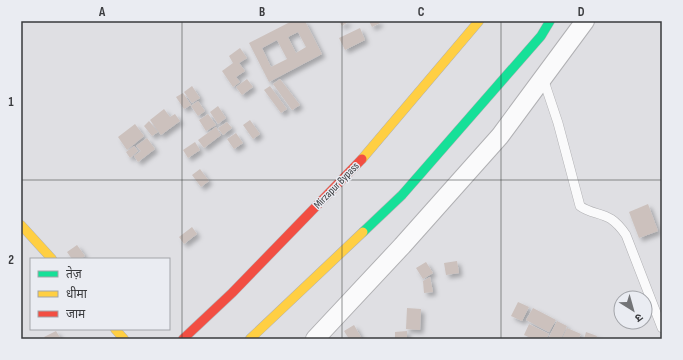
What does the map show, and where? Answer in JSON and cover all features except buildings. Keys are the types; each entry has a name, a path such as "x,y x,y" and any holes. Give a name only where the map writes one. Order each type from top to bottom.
{"main road":[{"name":"Mirzapur Bypass","path":"183,339 232,293 361,160 479,21"},
{"path":"250,339 402,195 541,36 550,21"},
{"path":"21,225 51,258"},
{"path":"116,330 124,339"}],"street":[{"path":"315,339 402,246 500,136 585,21"}],"lane":[{"path":"543,78 558,123 580,206 586,211 610,218 620,226 626,236 662,328"}],"traffic: fast":[{"path":"363,232 402,195 541,36 550,21"}],"traffic: slow":[{"path":"362,159 479,21"},
{"path":"21,225 51,258"},
{"path":"250,339 363,232"},
{"path":"116,330 124,339"}],"traffic: jam":[{"path":"183,339 232,293 362,159"}]}
